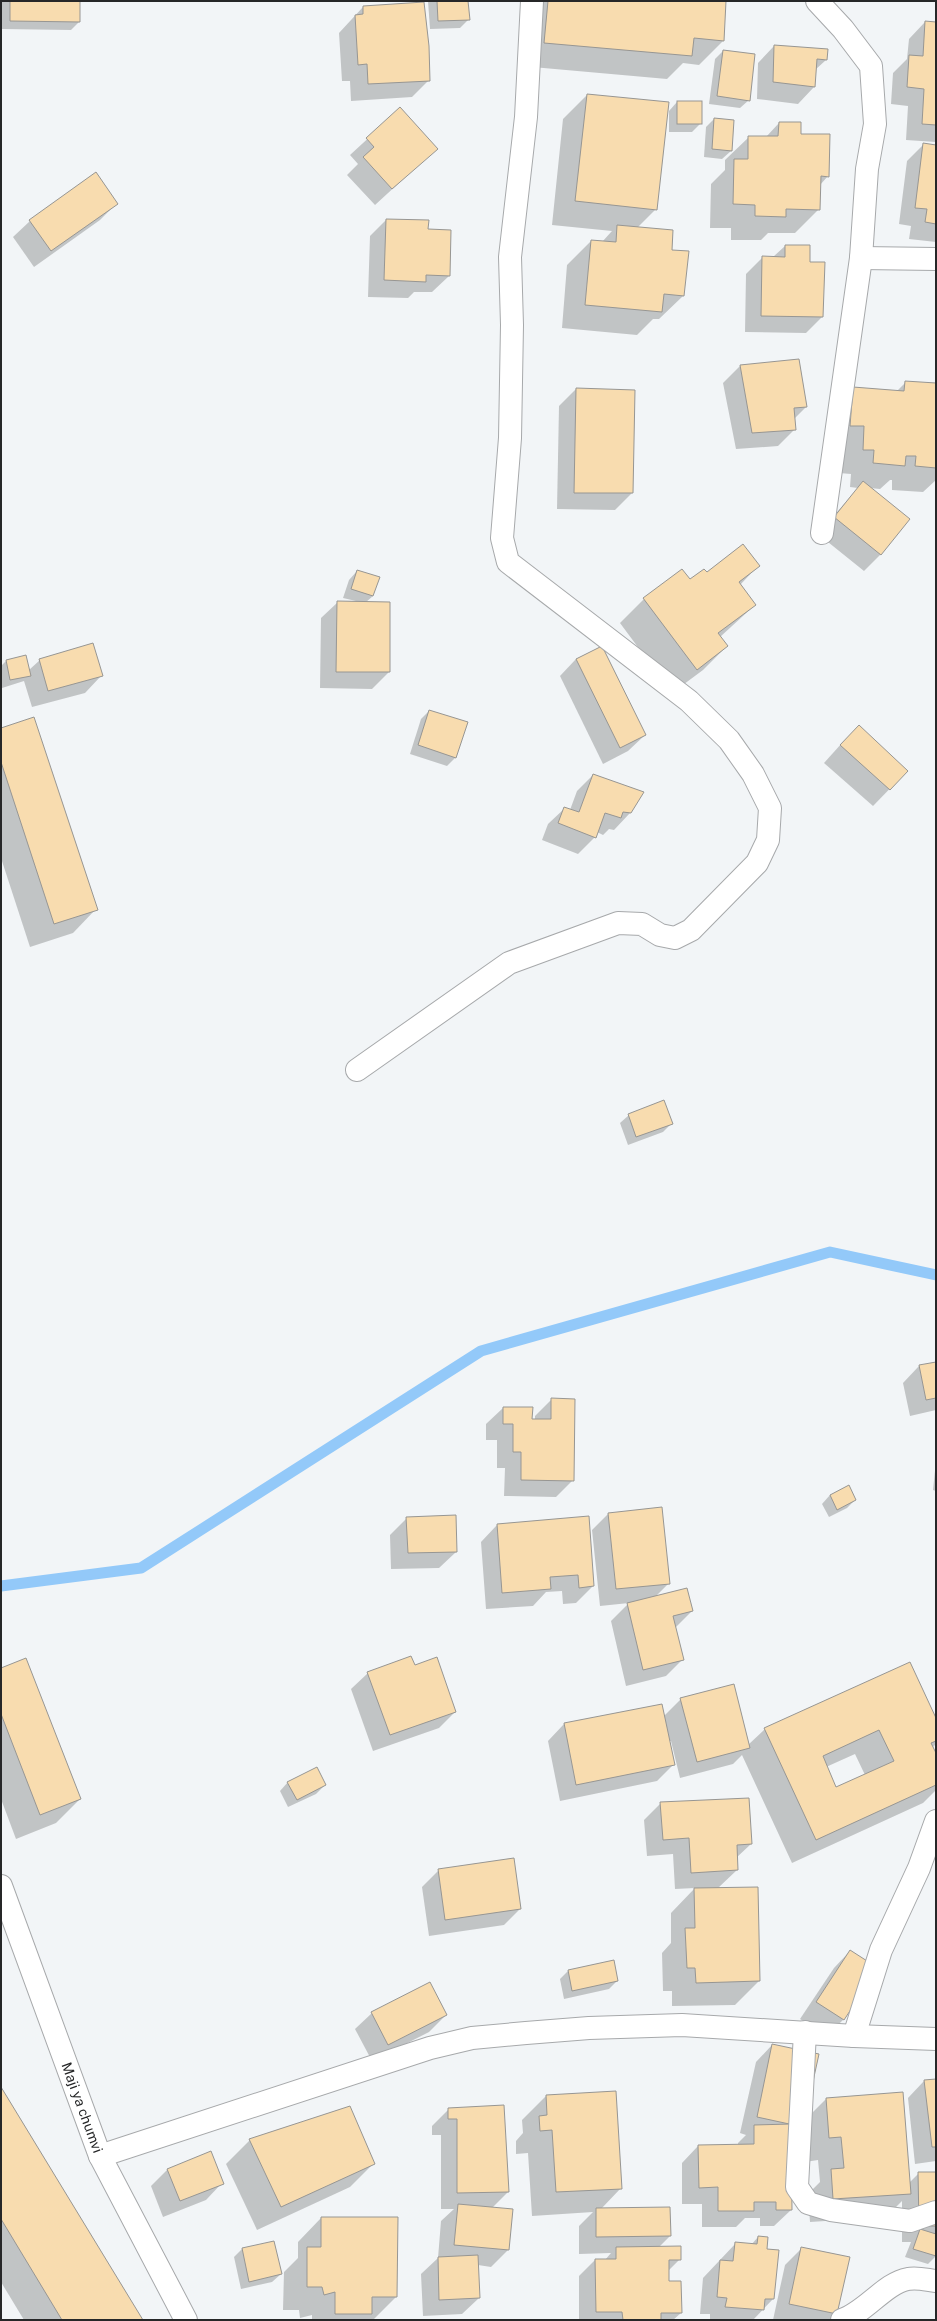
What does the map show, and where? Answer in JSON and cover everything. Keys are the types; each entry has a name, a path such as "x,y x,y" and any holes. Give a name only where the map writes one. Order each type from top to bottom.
{"street":[{"path":"357,1070 509,963 618,923 642,924 660,935 675,938 691,930 757,863 768,840 770,808 753,774 729,740 688,701 508,562 502,538 510,438 512,325 510,257 526,117 532,1"},
{"path":"817,1 863,54 871,66 873,72 875,124 867,169 861,258 822,533"},
{"path":"861,258 936,259"},
{"path":"854,2036 881,1950 919,1868 936,1821"},
{"name":"Maji ya chumvi","path":"1,1886 100,2156 186,2320"},
{"path":"100,2156 430,2048 472,2038 589,2028 682,2024 854,2036 936,2039"},
{"path":"805,2032 797,2187 808,2203 831,2210 910,2220 936,2212"},
{"path":"842,2320 860,2312 899,2282 918,2278 936,2281"}],"building":[{"path":"10,1 80,1 80,22 10,21"},
{"path":"437,1 468,1 470,20 438,21"},
{"path":"548,1 726,1 724,41 694,38 692,56 544,43"},
{"path":"424,2 429,46 430,81 368,84 367,64 358,65 355,15 363,14 363,6"},
{"path":"925,21 936,22 936,125 922,124 924,89 907,87 909,55 923,56"},
{"path":"774,45 828,49 827,60 817,59 815,87 773,82"},
{"path":"723,50 755,54 750,101 717,96"},
{"path":"587,94 669,102 657,210 575,201"},
{"path":"677,101 702,101 702,124 677,124"},
{"path":"400,107 438,149 392,189 363,157 374,147 366,138"},
{"path":"714,118 734,120 732,151 712,149"},
{"path":"779,122 801,122 801,134 830,134 829,177 821,176 820,210 786,209 786,217 755,216 755,205 733,204 734,159 748,159 748,136 778,136"},
{"path":"923,143 936,145 936,224 925,222 927,209 915,208"},
{"path":"96,172 118,204 51,251 29,220"},
{"path":"386,219 429,220 428,229 451,230 450,276 426,275 426,282 384,280"},
{"path":"617,225 673,230 672,250 689,251 684,296 664,294 662,312 585,305 591,240 616,242"},
{"path":"785,245 810,245 810,262 825,262 823,317 761,316 762,256 785,257"},
{"path":"799,359 807,407 794,408 796,430 752,433 740,365"},
{"path":"905,381 936,383 936,468 915,466 916,456 906,456 905,466 873,463 874,450 863,450 864,426 850,426 853,387 904,391"},
{"path":"576,388 635,390 633,493 574,493"},
{"path":"863,481 910,519 881,555 834,517"},
{"path":"743,544 760,566 739,582 756,605 718,633 728,646 697,670 643,598 682,569 690,579 704,569 707,572"},
{"path":"357,570 380,577 373,596 351,589"},
{"path":"337,601 390,602 390,672 336,672"},
{"path":"93,643 103,676 48,691 39,659"},
{"path":"602,646 646,735 620,748 576,659"},
{"path":"26,655 31,676 10,680 6,660"},
{"path":"429,710 468,722 456,758 418,745"},
{"path":"34,717 98,910 54,924 1,762 1,728"},
{"path":"859,725 908,771 890,790 840,745"},
{"path":"593,774 644,792 631,813 623,812 621,818 605,813 596,838 558,823 564,807 579,812"},
{"path":"664,1100 673,1124 636,1137 628,1114"},
{"path":"936,1362 936,1398 926,1400 919,1365"},
{"path":"551,1398 575,1399 574,1481 521,1480 521,1452 513,1452 513,1424 503,1424 503,1407 533,1407 532,1419 551,1419"},
{"path":"849,1485 856,1500 837,1510 830,1495"},
{"path":"662,1507 670,1584 616,1589 608,1513"},
{"path":"456,1515 457,1552 408,1553 406,1517"},
{"path":"589,1516 594,1586 579,1588 578,1575 550,1577 551,1589 502,1593 497,1524"},
{"path":"687,1588 693,1611 673,1616 684,1660 643,1670 627,1603"},
{"path":"411,1656 415,1665 437,1657 456,1712 390,1735 367,1672"},
{"path":"26,1658 81,1799 40,1815 1,1714 1,1668"},
{"path":"910,1662 936,1718 936,1741 931,1743 936,1753 936,1785 816,1840 764,1728","holes":["879,1730 894,1761 836,1787 823,1756"]},
{"path":"734,1684 750,1748 697,1762 680,1698"},
{"path":"662,1704 675,1765 576,1785 564,1723"},
{"path":"317,1767 326,1785 297,1800 287,1782"},
{"path":"749,1798 752,1844 737,1845 738,1870 691,1873 689,1838 663,1840 660,1802"},
{"path":"514,1858 521,1909 445,1920 438,1869"},
{"path":"758,1887 760,1981 696,1983 695,1968 687,1968 685,1928 695,1928 694,1888"},
{"path":"850,1950 878,1968 844,2020 816,2002"},
{"path":"614,1960 618,1981 572,1991 568,1970"},
{"path":"430,1982 447,2015 388,2045 371,2012"},
{"path":"772,2044 819,2054 803,2127 757,2117"},
{"path":"936,2079 936,2147 932,2147 924,2080"},
{"path":"1,2087 143,2320 62,2320 1,2219"},
{"path":"616,2091 622,2189 556,2192 552,2130 540,2131 539,2116 547,2115 546,2095"},
{"path":"903,2092 911,2194 833,2199 831,2169 844,2168 841,2137 829,2138 826,2098"},
{"path":"504,2105 509,2192 457,2193 457,2119 448,2119 448,2108"},
{"path":"350,2106 375,2164 281,2207 249,2139"},
{"path":"791,2124 792,2210 776,2210 776,2202 754,2202 754,2211 718,2211 718,2187 699,2188 698,2145 754,2144 754,2125"},
{"path":"211,2151 224,2184 180,2201 167,2169"},
{"path":"918,2172 936,2172 936,2226 919,2226"},
{"path":"458,2204 513,2209 509,2250 454,2245"},
{"path":"670,2207 671,2236 596,2237 596,2208"},
{"path":"321,2217 398,2217 397,2297 372,2297 372,2314 335,2314 335,2292 324,2295 322,2287 307,2287 307,2247 321,2247"},
{"path":"920,2229 936,2234 936,2256 913,2249"},
{"path":"758,2236 768,2237 767,2249 779,2250 774,2299 765,2299 764,2310 725,2307 727,2298 717,2297 720,2260 733,2261 735,2242 757,2244"},
{"path":"274,2241 282,2274 249,2282 242,2248"},
{"path":"681,2246 681,2260 669,2260 669,2281 681,2281 682,2313 661,2313 661,2320 623,2320 622,2312 596,2312 595,2259 616,2259 616,2247"},
{"path":"801,2247 850,2257 837,2314 789,2304"},
{"path":"478,2255 480,2298 439,2300 438,2257"}],"waterway":[{"path":"1,1586 141,1568 481,1351 830,1252 936,1275"}]}
